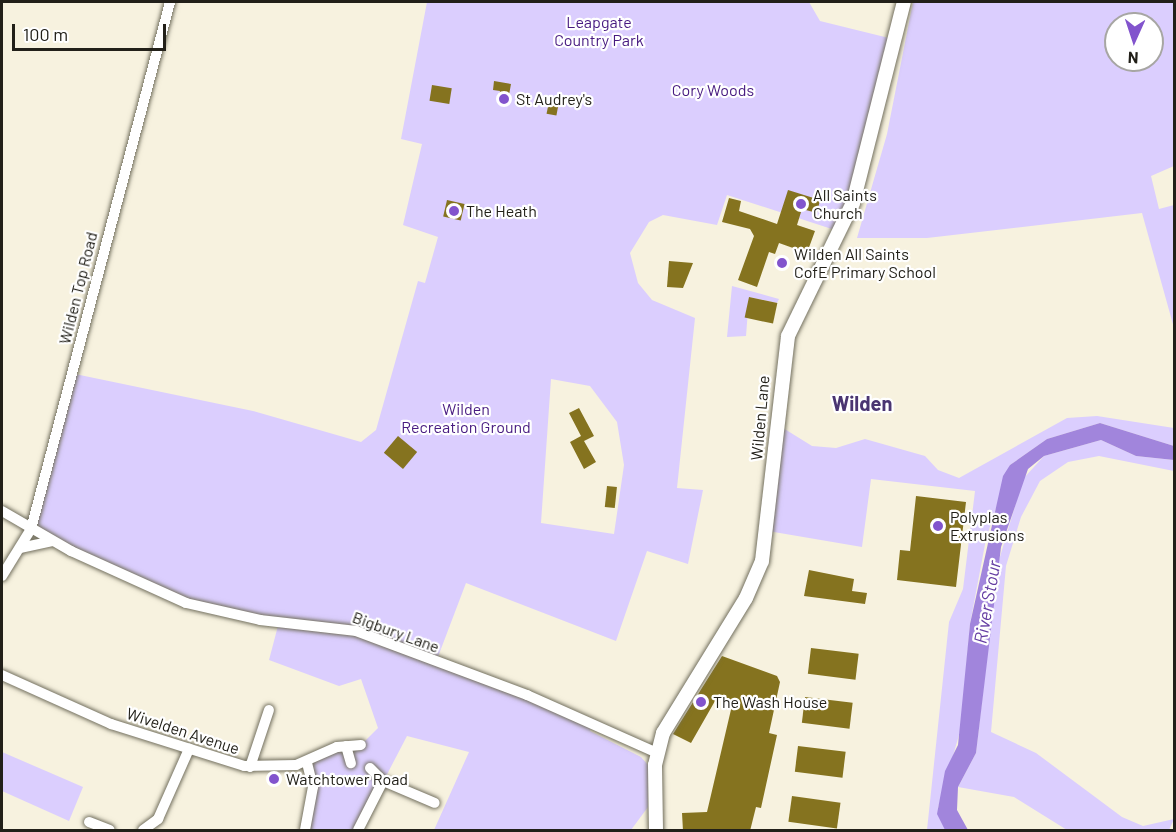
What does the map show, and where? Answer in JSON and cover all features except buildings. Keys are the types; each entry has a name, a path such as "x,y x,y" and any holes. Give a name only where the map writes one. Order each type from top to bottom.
{"street":[{"name":"Wilden Top Road","path":"2,576 31,530 170,2"},
{"name":"Wilden Lane","path":"656,831 657,753 677,702 759,571 768,531 779,382 788,336 853,203 904,2"},
{"name":"Bigbury Lane","path":"2,511 52,541 199,608 339,627 381,639 657,753"},
{"path":"20,548 52,541"},
{"name":"Wivelden Avenue","path":"2,675 111,724 250,767 307,763 346,746 361,745"},
{"path":"250,767 269,710"},
{"path":"346,746 351,763"},
{"path":"143,831 158,819 189,750"},
{"path":"305,831 313,787 307,763"},
{"path":"370,768 383,781 435,803"},
{"path":"358,831 383,781"},
{"path":"89,822 110,831"}],"green space":[{"path":"427,2 809,2 820,21 897,40 841,232 727,195 717,225 663,215 649,222 630,253 638,283 652,300 695,318 677,488 703,490 688,564 647,551 616,641 466,583 436,662 591,724 590,731 641,757 648,765 648,807 631,830 434,830 469,752 407,736 358,830 305,830 310,812 307,763 337,747 361,745 378,728 361,679 339,686 269,660 279,622 214,611 31,529 75,374 253,411 361,442 376,430 418,281 425,283 438,237 403,225 422,144 401,139","holes":["551,379 590,386 617,422 624,465 614,534 541,523"]},
{"path":"913,2 1174,2 1174,166 1151,176 1159,209 1174,205 1174,328 1142,213 927,238 857,238 887,134"},
{"path":"732,286 779,299 777,303 749,297 746,336 727,337"},
{"path":"1097,416 1174,428 1174,446 1100,423 1047,439 1010,465 986,539 970,624 961,728 938,808 945,830 927,830 949,622 963,589 975,491 871,479 862,547 768,531 775,423 812,446 836,448 865,439 925,456 938,470 959,478 1067,418"},
{"path":"1101,440 1136,456 1174,460 1174,471 1099,456 1068,462 1040,481 1021,517 1006,566 991,732 1036,753 1122,817 1143,826 1174,819 1169,830 1067,830 1014,797 958,787 976,753 997,567 1023,479 1044,456"},
{"path":"2,752 83,787 69,821 2,791"}],"water":[{"name":"River Stour","path":"1100,423 1174,446 1174,460 1136,456 1101,440 1044,456 1028,469 1001,547 976,753 958,787 957,810 968,830 945,830 937,814 945,771 958,745 970,624 1003,476 1010,465 1047,439"}],"place":[{"name":"St Audrey's","path":"504,99"},
{"name":"All Saints Church","path":"801,204"},
{"name":"The Heath","path":"454,211"},
{"name":"Wilden All Saints CofE Primary School","path":"782,263"},
{"name":"Polyplas Extrusions","path":"938,526"},
{"name":"The Wash House","path":"701,702"},
{"name":"Watchtower Road","path":"274,779"}],"district":[{"name":"Wilden","path":"862,403"}],"park label":[{"name":"Leapgate Country Park","path":"599,31"},
{"name":"Cory Woods","path":"713,90"},
{"name":"Wilden Recreation Ground","path":"466,418"}]}
